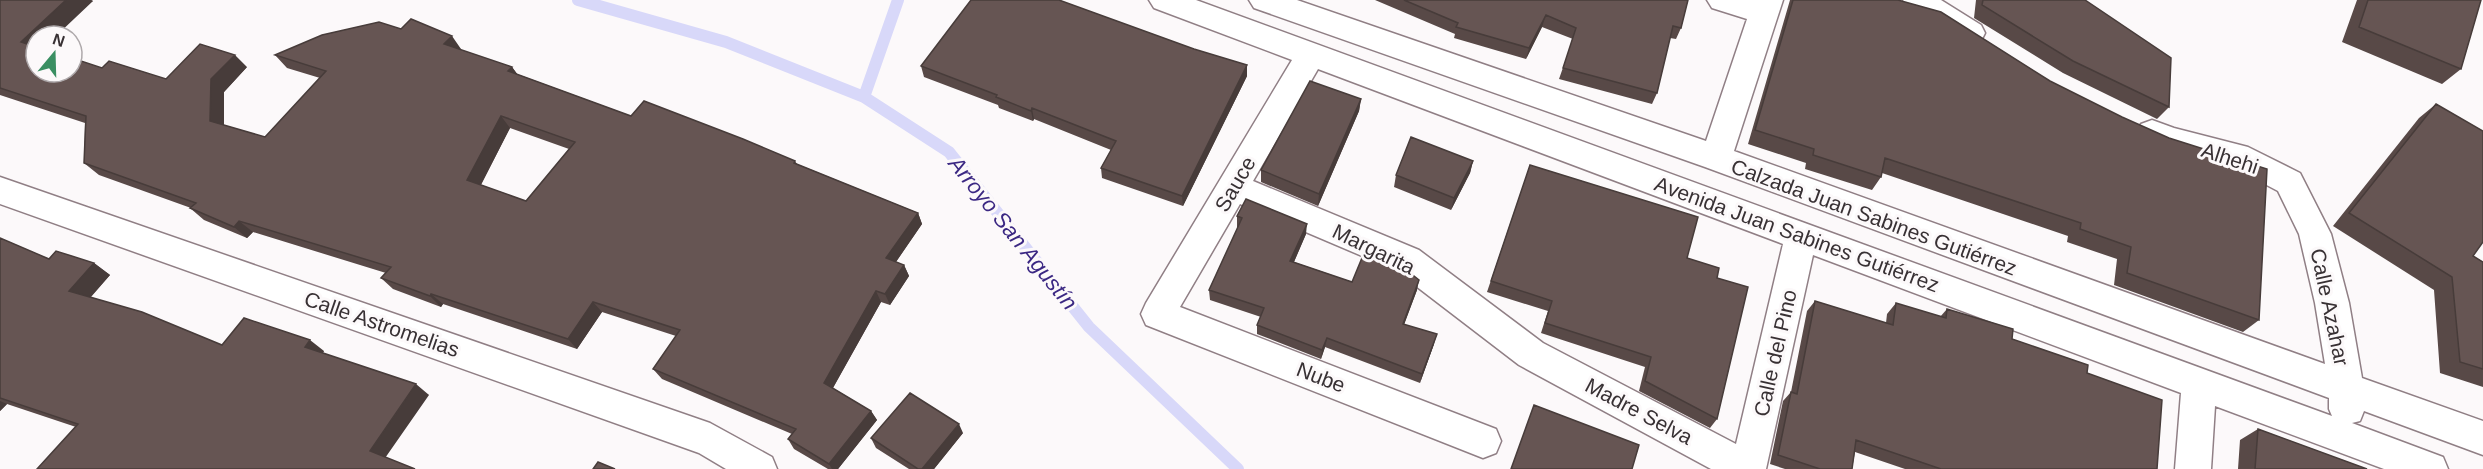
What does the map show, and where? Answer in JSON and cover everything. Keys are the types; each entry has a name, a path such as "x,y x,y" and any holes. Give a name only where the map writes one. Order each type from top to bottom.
{"street":[{"name":"Avenida Juan Sabines Gutiérrez","path":"1164,0 2430,469"},
{"path":"1716,158 1765,6 1722,0"},
{"path":"1918,0 1996,49"},
{"name":"Calzada Juan Sabines Gutiérrez","path":"1277,2 1716,158 2483,438"},
{"name":"Sauce","path":"1158,314 1311,54"},
{"name":"Alhehi","path":"2122,120 2169,140 2248,160 2289,182"},
{"name":"Calle Azahar","path":"2289,182 2315,234 2332,303 2347,390 2348,438"},
{"name":"Margarita","path":"1234,187 1407,260 1531,354"},
{"name":"Calle Astromelias","path":"0,190 710,440 759,469"},
{"path":"1874,263 1885,221"},
{"name":"Calle del Pino","path":"1748,469 1801,236"},
{"name":"Nube","path":"1158,314 1483,441"},
{"name":"Madre Selva","path":"1531,354 1748,469"},
{"path":"2193,469 2199,382"}],"building":[{"path":"0,0 66,0 40,24 24,24 24,39 21,42 24,43 24,84 84,84 84,62 102,68 109,61 166,79 200,44 235,55 211,79 210,121 265,137 326,71 275,55 322,35 379,22 401,29 411,19 452,36 444,44 512,67 508,71 631,116 644,101 743,139 795,161 794,163 918,213 886,258 904,265 885,294 876,291 824,383 871,411 829,464 788,439 796,429 653,369 680,330 593,302 568,339 431,294 430,296 381,278 391,267 239,221 234,227 190,208 196,203 84,163 86,116 0,88","holes":["501,116 575,142 526,201 467,180"]},
{"path":"971,0 1059,0 1194,49 1247,65 1182,196 1101,168 1116,141 1032,108 1031,111 996,97 997,95 921,66"},
{"path":"1404,0 1688,0 1681,28 1673,26 1657,93 1563,68 1576,28 1546,15 1529,48 1456,27 1458,23"},
{"path":"1793,0 1898,0 1941,12 2050,81 2122,117 2169,138 2267,169 2259,320 2127,273 2131,247 2080,229 2081,223 1885,158 1881,177 1813,155 1814,149 1755,130"},
{"path":"1983,0 2085,0 2171,58 2169,107 2073,61 1982,5"},
{"path":"2368,0 2481,0 2461,69 2359,27"},
{"path":"1310,81 1361,99 1319,194 1261,170"},
{"path":"2436,104 2483,131 2483,242 2473,256 2483,262 2483,369 2460,362 2452,277 2349,213"},
{"path":"1411,137 1473,161 1454,198 1396,175"},
{"path":"1530,165 1698,217 1687,258 1719,268 1717,278 1748,287 1717,419 1645,381 1651,357 1545,323 1552,301 1491,281"},
{"path":"1246,199 1307,224 1290,261 1352,282 1364,253 1400,265 1419,280 1403,324 1437,334 1422,374 1327,338 1322,350 1257,325 1264,308 1209,290 1242,218 1237,216"},
{"path":"0,238 49,259 56,251 94,263 69,291 142,312 222,345 244,318 310,340 305,347 416,384 370,451 415,469 37,469 78,424 0,398"},
{"path":"1815,301 1893,325 1896,303 1946,318 1947,309 2013,329 2012,339 2088,365 2087,373 2162,400 2157,469 1941,469 1856,440 1852,469 1820,469 1778,455 1791,392 1797,394"},
{"path":"910,393 959,424 922,469 918,469 871,438"},
{"path":"1534,405 1639,445 1632,469 1511,469"},
{"path":"2258,429 2367,469 2255,469"},
{"path":"598,462 615,469 593,469"}],"waterway":[{"name":"Arroyo San Agustín","path":"578,0 726,42 864,97"},
{"path":"864,97 898,0"},
{"name":"Arroyo San Agustín","path":"864,97 949,152 1089,327 1238,469"}]}
